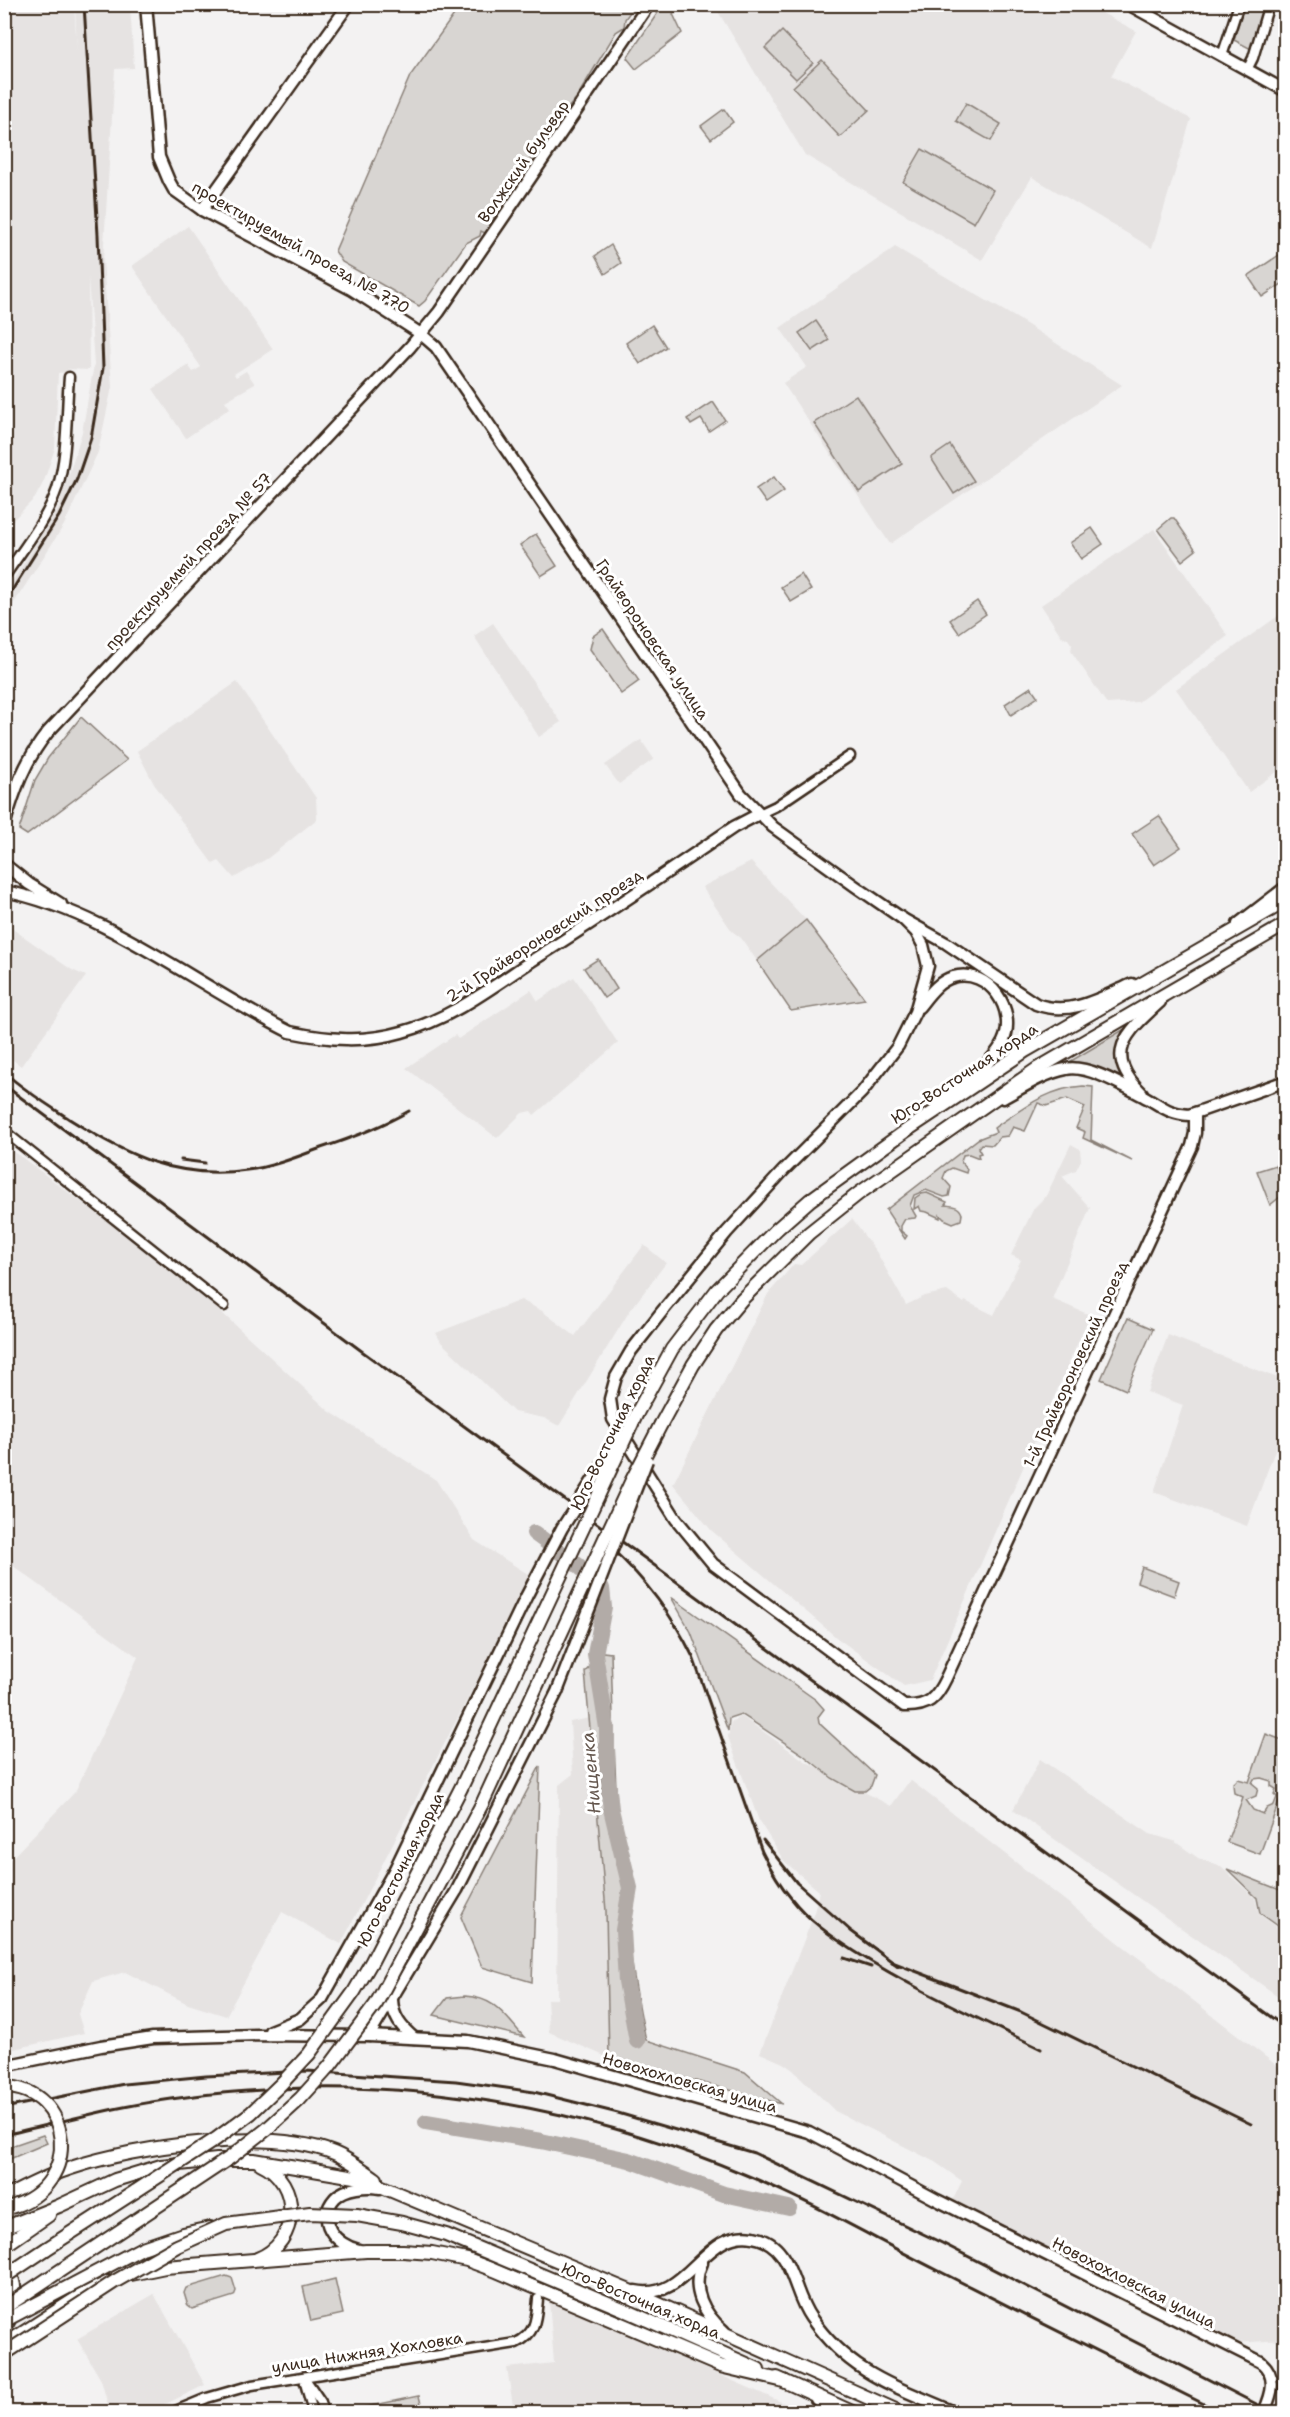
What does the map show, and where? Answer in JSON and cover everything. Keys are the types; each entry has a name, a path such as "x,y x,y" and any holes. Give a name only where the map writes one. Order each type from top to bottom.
{"main road":[{"name":"проектируемый проезд № 770","path":"146,4 159,157 174,190 202,210 351,289 422,334"},
{"path":"202,210 349,4"},
{"name":"Волжский бульвар","path":"422,334 649,4"},
{"path":"1128,4 1286,90"},
{"name":"Грайвороновская улица","path":"422,334 436,347 729,777 759,814 903,919"},
{"name":"проектируемый проезд № 57","path":"4,826 21,774 44,737 422,334"},
{"name":"2-й Грайвороновский проезд","path":"4,891 29,896 78,916 161,959 290,1032 323,1039 349,1040 380,1037 403,1032 449,1014 734,827 759,814"},
{"path":"4,864 29,884 78,916"},
{"path":"1212,945 1286,887"},
{"name":"Юго-Восточная хорда","path":"4,2277 216,2139 251,2112 309,2054 335,2021 372,1961 461,1788 637,1413 672,1349 717,1290 810,1200 907,1130 1025,1051 1286,901"},
{"path":"903,919 946,943 1036,1004 1051,1010 1079,1006 1158,973"},
{"path":"903,919 916,932 923,945 928,966 915,1012"},
{"path":"4,2308 231,2157 300,2099 357,2032 376,2004 483,1802 631,1482 693,1365 716,1330 771,1269 809,1233 858,1194 1037,1070 1286,924"},
{"path":"1248,947 1286,929"},
{"path":"907,1130 992,1057 1004,1039 1007,1024 1006,1009 994,990 986,983 964,976 953,977 934,988 915,1012"},
{"path":"1149,1100 1124,1072 1121,1052 1124,1042 1139,1021 1170,992"},
{"name":"1-й Грайвороновский проезд","path":"915,1012 898,1046 862,1092 783,1171 727,1232 660,1314 631,1351 616,1377 610,1399 613,1419 676,1519 713,1564 904,1706 918,1706 931,1702 940,1691 1192,1146 1196,1133 1195,1113"},
{"path":"973,1113 1066,1068 1089,1071 1175,1114 1195,1113 1286,1082"},
{"path":"258,2035 300,2019 322,1999 395,1869 527,1595 562,1528 637,1413"},
{"path":"369,2036 393,2000 457,1890 557,1692 661,1424"},
{"path":"393,2000 393,2012 414,2038"},
{"name":"Новохохловская улица","path":"4,2066 153,2038 258,2035 369,2036 468,2041 555,2059 809,2132 937,2200 1261,2362 1269,2370 1273,2381 1264,2412"},
{"path":"4,2087 21,2090 42,2102 58,2127 62,2141 57,2170 48,2184 26,2203 4,2209"},
{"path":"4,2198 69,2169 106,2158 143,2150 236,2140 297,2145 334,2153 358,2166 390,2189"},
{"name":"Юго-Восточная хорда","path":"4,2228 115,2180 161,2166 217,2160 254,2160 361,2178 626,2289 900,2412"},
{"path":"250,2261 265,2256 284,2239 291,2218 291,2207 284,2184 267,2166 254,2160"},
{"path":"366,2251 349,2248 335,2238 328,2223 330,2206 334,2198 345,2192 368,2186 390,2189"},
{"path":"4,2246 34,2228 59,2206"},
{"name":"Юго-Восточная хорда","path":"4,2320 142,2248 183,2234 226,2224 310,2213 357,2215 402,2223 446,2235 625,2310 852,2412"},
{"path":"4,2354 147,2261 226,2224"},
{"path":"626,2289 649,2292 668,2287 691,2272 721,2242 737,2236 753,2237 769,2242 786,2260 809,2316 843,2356 872,2375 954,2412"},
{"path":"4,2269 46,2249"},
{"path":"4,2345 80,2296 122,2277 165,2267 366,2251 432,2253 467,2260 494,2270 720,2366 784,2381"},
{"path":"708,2253 700,2267 698,2292 708,2314 729,2335"},
{"path":"4,2261 14,2280 15,2292 14,2308 4,2330"},
{"path":"804,2390 832,2412"}],"street":[{"path":"1222,56 1239,4"},
{"path":"1247,70 1253,58 1269,4"},
{"path":"4,577 49,507 57,487 65,440 69,377"},
{"path":"759,814 786,800 850,756"},
{"path":"4,1131 224,1306"},
{"name":"улица Нижняя Хохловка","path":"173,2412 207,2398 252,2385 516,2343 528,2338 534,2328 538,2299"},
{"path":"304,2377 313,2412"},
{"path":"304,2377 321,2402 324,2412"}],"shaded area":[{"path":"5,4 74,5 77,50 75,5 130,5 134,68 115,69 103,260 112,387 98,452 64,525 5,617 5,593 58,509 82,432 94,365 88,277 89,370 68,369 68,372 58,373 55,448 44,481 35,498 5,528"},
{"path":"1244,4 1263,5 1251,49 1234,40"},
{"path":"461,5 635,5 625,19 624,27 616,32 568,108 565,120 550,137 543,139 530,158 533,165 502,199 488,229 485,233 481,231 480,236 466,243 425,301 419,306 342,262 335,251 410,76"},
{"path":"663,5 684,5 673,14 682,33 636,69 627,58"},
{"path":"714,5 1087,5 1136,31 1111,76 1191,119 1152,248 1032,177 982,260 805,155"},
{"path":"782,31 813,63 796,79 765,48"},
{"path":"822,60 869,110 840,137 793,87"},
{"path":"966,103 1001,124 991,141 956,121"},
{"path":"724,109 733,122 711,139 701,126"},
{"path":"922,149 993,190 974,223 903,182"},
{"path":"188,226 273,349 234,374 236,377 246,371 255,384 225,401 230,408 186,438 153,389 188,365 193,372 201,367 132,266"},
{"path":"611,245 621,263 605,274 595,256"},
{"path":"895,247 1018,319 1122,385 890,544 783,383 807,367 780,328"},
{"path":"1282,253 1285,258 1285,282 1262,297 1248,276"},
{"path":"816,321 829,340 812,351 799,333"},
{"path":"652,325 666,347 640,364 626,343"},
{"path":"856,395 902,464 859,492 814,423"},
{"path":"713,402 725,420 709,431 701,419 691,425 687,419"},
{"path":"950,445 974,481 954,494 931,458"},
{"path":"774,477 784,491 766,503 756,489"},
{"path":"1174,518 1196,550 1182,561 1158,529"},
{"path":"1092,528 1103,544 1081,559 1070,543"},
{"path":"1154,529 1228,636 1138,702 1107,704 1071,651 1072,645 1068,639 1062,637 1041,605"},
{"path":"536,534 557,566 541,576 520,545"},
{"path":"801,574 811,590 791,602 781,587"},
{"path":"977,601 986,614 959,633 950,620"},
{"path":"1285,611 1285,766 1249,792 1176,689"},
{"path":"493,623 561,722 539,737 474,636"},
{"path":"603,629 639,681 621,694 590,649 593,636"},
{"path":"237,682 316,798 317,819 268,858 234,878 219,861 213,864 154,784 137,751"},
{"path":"1031,687 1038,697 1011,715 1005,704"},
{"path":"81,717 127,760 27,835 19,830 35,780 48,758"},
{"path":"641,740 654,759 619,784 605,765"},
{"path":"1159,816 1181,847 1154,865 1132,834"},
{"path":"751,862 806,920 757,961 741,938 732,931 702,887"},
{"path":"806,920 865,999 791,1011 757,961"},
{"path":"7,925 72,970 86,976 21,1066 5,1054 4,927"},
{"path":"598,959 617,989 604,998 584,968"},
{"path":"574,977 618,1043 534,1115 531,1111 522,1113 497,1138 406,1068 455,1035 458,1039 531,990 538,1001"},
{"path":"1123,1030 1117,1054 1121,1079 1087,1066 1066,1064"},
{"path":"1083,1086 1093,1087 1091,1140 1132,1161 1083,1138 1085,1132 1076,1128 1085,1107 1067,1099 1046,1106 1038,1103 1025,1131 1013,1127 1008,1136 1000,1137 993,1145 981,1144 978,1148 981,1153 978,1154 979,1158 969,1154 963,1155 961,1162 967,1169 966,1173 952,1168 946,1171 943,1178 951,1187 949,1196 944,1197 926,1190 914,1195 910,1206 916,1216 905,1219 901,1226 901,1231 907,1236 905,1239 886,1210 978,1139 996,1132 994,1128 1025,1107 1058,1091"},
{"path":"4,1144 139,1245 221,1312 329,1411 436,1480 474,1540 531,1576 341,1944 282,1912 226,2016 188,2004 125,1972 93,1981 78,2014 84,2033 5,2051 5,1865 75,1792 138,1657 5,1560"},
{"path":"1071,1144 1080,1149 1081,1160 1076,1170 1062,1176 1090,1208 1052,1299 1090,1315 930,1680 904,1686 837,1638 711,1530 673,1484 768,1294 794,1264 801,1265 852,1219 877,1253 906,1305 925,1296 947,1291 964,1303 965,1301 994,1315 1021,1260 1011,1255 1034,1208 1046,1196"},
{"path":"1276,1165 1285,1193 1270,1205 1257,1171"},
{"path":"927,1193 947,1202 945,1205 959,1209 962,1214 961,1220 953,1223 940,1215 940,1218 921,1211 919,1206 914,1209 915,1198"},
{"path":"644,1245 666,1263 629,1312 559,1426 544,1418 514,1412 441,1342 436,1333 521,1300 542,1311 575,1336"},
{"path":"1128,1318 1153,1329 1126,1390 1101,1379"},
{"path":"1168,1335 1285,1381 1285,1423 1247,1526 1154,1492 1183,1405 1147,1392"},
{"path":"1142,1567 1179,1581 1174,1596 1137,1582"},
{"path":"671,1597 816,1700 824,1709 818,1717 819,1723 875,1775 871,1786 865,1791 855,1791 832,1778 802,1754 741,1714 729,1718 728,1731 691,1632"},
{"path":"603,1652 611,1653 619,1848 629,1945 646,2040 745,2072 782,2104 609,2058 606,1911 585,1672"},
{"path":"741,1716 805,1761 891,1806 910,1780 1285,2072 1285,2340 1234,2343 951,2204 962,2181 935,2162 835,2111 793,2070 760,2053 813,1917 819,1891 784,1861 759,1821 728,1737 731,1722"},
{"path":"590,1718 606,1911 609,2058 549,2032 547,1999 557,1999 559,1785 573,1774 570,1722"},
{"path":"1266,1734 1285,1741 1285,1785 1260,1854 1227,1842 1243,1797 1234,1793 1233,1784 1238,1779 1249,1782","holes":["1261,1778 1271,1781 1271,1786 1276,1789 1274,1794 1277,1797 1274,1805 1267,1808 1263,1814 1253,1810 1246,1800 1256,1796 1258,1788 1252,1783 1254,1779"]},
{"path":"1040,1759 1150,1834 1174,1841 1198,1858 1221,1867 1255,1898 1259,1914 1285,1933 1285,2001 1013,1810"},
{"path":"540,1766 532,1982 482,1967 461,1917"},
{"path":"1227,1869 1285,1892 1285,1931 1260,1913 1257,1898"},
{"path":"476,1997 492,2004 524,2037 434,2015 447,1998"},
{"path":"43,2135 47,2143 5,2161 5,2148"},
{"path":"226,2276 232,2278 236,2291 234,2296 192,2309 188,2306 184,2293 186,2288"},
{"path":"335,2279 343,2314 311,2321 303,2287"},
{"path":"154,2294 205,2385 149,2412 110,2412 101,2380 77,2339"},
{"path":"549,2300 804,2412 514,2412 507,2368 554,2363"},
{"path":"419,2396 423,2412 366,2412 365,2407"}],"waterway":[{"name":"Нищенка","path":"534,1533 579,1566 602,1588 604,1607 595,1654 607,1728 607,1773 611,1809 630,1888 623,1930 626,1981 637,2041"},
{"name":"Нищенка","path":"426,2122 541,2141 629,2160 724,2194 789,2208"}],"railway":[{"path":"4,603 59,516 77,479 91,438 103,368 98,235 84,4"},
{"path":"4,1072 45,1103 113,1144 154,1162 198,1171 247,1170 275,1164 366,1132 409,1111"},
{"path":"4,1085 363,1352 1286,2028"},
{"path":"181,1160 205,1163"},
{"path":"611,1548 636,1572 657,1598 685,1641 693,1657 762,1852 779,1882 798,1906 828,1933 876,1965 946,2003 1041,2049"},
{"path":"763,1840 797,1883 851,1931 898,1966"},
{"path":"844,1958 871,1967"},
{"path":"892,1962 1021,2012 1251,2124"},
{"path":"4,2108 124,2084 206,2076 307,2071 456,2081 534,2092 618,2113 754,2153 942,2243 1272,2412"},
{"path":"4,2135 109,2110 169,2099 304,2088 360,2088 417,2092 473,2098 530,2108 640,2136 694,2154 771,2186 819,2208 972,2288 1220,2412"}]}
